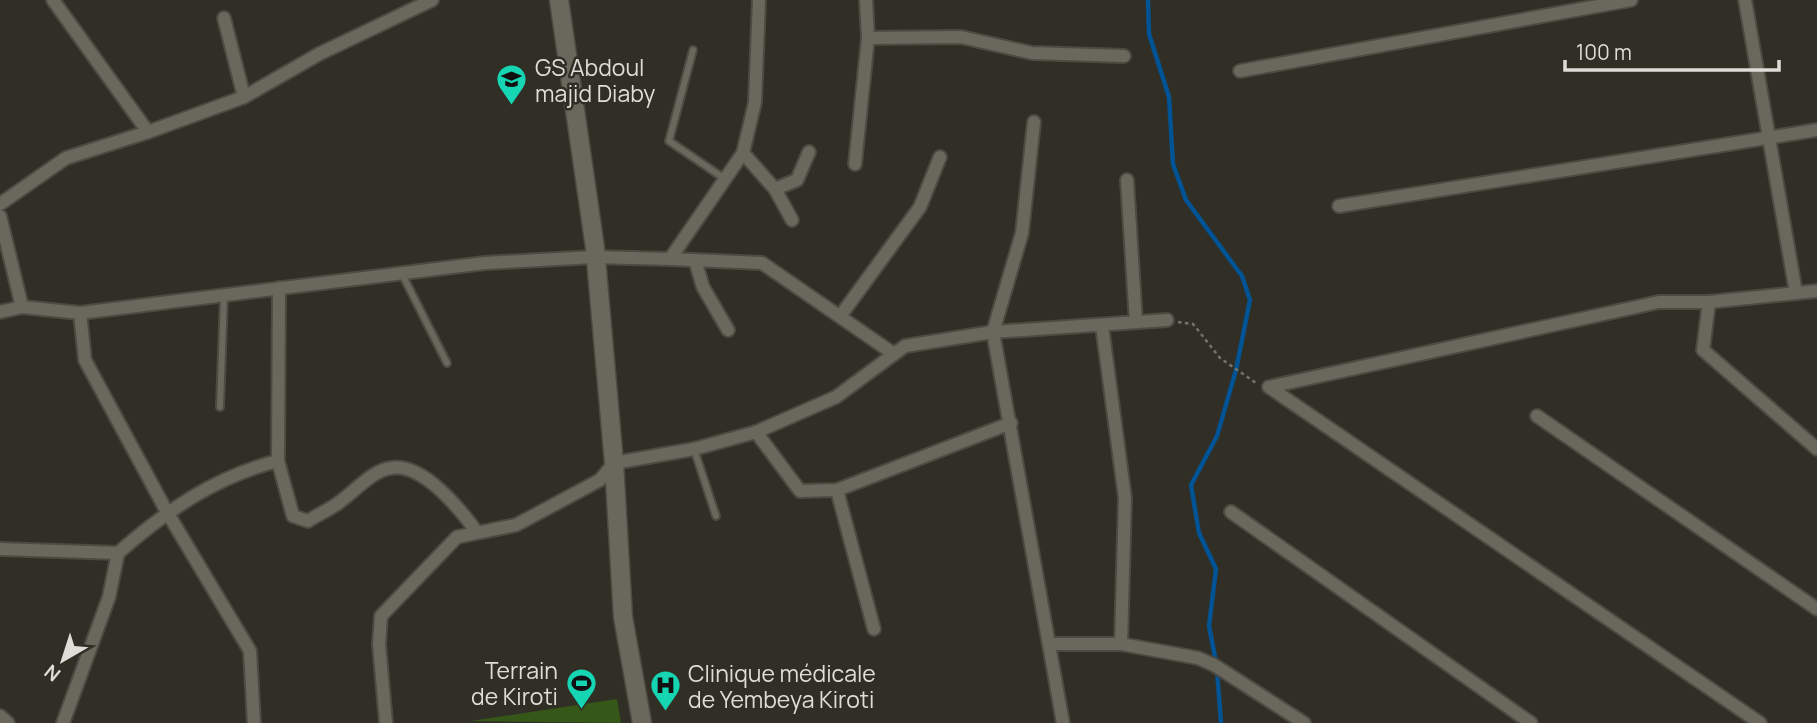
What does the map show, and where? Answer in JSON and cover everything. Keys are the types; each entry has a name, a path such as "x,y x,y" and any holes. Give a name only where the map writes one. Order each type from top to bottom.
{"street":[{"path":"53,0 148,132"},
{"path":"0,204 66,158 244,97 319,54 432,0"},
{"path":"559,0 594,257 614,463 623,617 642,723"},
{"path":"670,259 743,153 755,102 759,0"},
{"path":"855,164 868,37 866,0"},
{"path":"1240,71 1631,0"},
{"path":"1745,0 1796,293"},
{"path":"223,18 244,97"},
{"path":"868,37 961,37 1032,53 1124,56"},
{"path":"1034,122 1022,233 993,332 1063,723"},
{"path":"1339,206 1817,130"},
{"path":"775,189 797,180 809,152"},
{"path":"743,153 775,189 792,220"},
{"path":"841,315 920,207 940,157"},
{"path":"1127,180 1136,322"},
{"path":"0,216 22,307"},
{"path":"0,312 22,307 80,313 485,263 594,257 762,263 894,354"},
{"path":"695,260 703,287 728,330"},
{"path":"279,288 278,461 293,516 308,521 339,503 375,475 392,467 411,471 438,489 462,512 476,531"},
{"path":"1269,387 1659,302 1709,302 1817,292"},
{"path":"1709,302 1703,351 1817,449"},
{"path":"80,313 85,360 167,512 250,651 254,723"},
{"path":"386,723 379,644 381,617 457,537 516,525 600,480 614,463 694,449 756,432 836,397 905,346 993,332 1167,320"},
{"path":"1102,326 1125,498 1121,643"},
{"path":"1269,387 1760,723"},
{"path":"1537,416 1817,609"},
{"path":"756,432 800,491 837,490 1010,422"},
{"path":"63,723 109,597 118,553 167,512 236,473 278,461"},
{"path":"837,490 874,629"},
{"path":"1231,512 1531,723"},
{"path":"0,549 118,553"},
{"path":"1049,644 1121,643 1198,658 1214,665 1304,723"},
{"path":"0,716 8,723"}],"lane":[{"path":"692,50 669,141 725,180"},
{"path":"401,273 447,363"},
{"path":"220,407 224,295"},
{"path":"694,449 716,516"}],"path":[{"path":"1167,320 1193,324 1220,358 1256,383 1269,387"}],"green space":[{"name":"Terrain de Kiroti","path":"617,699 621,723 471,721"}],"waterway":[{"path":"1148,0 1149,34 1169,97 1173,164 1186,200 1242,276 1250,300 1236,370 1217,436 1191,485 1199,533 1216,569 1209,626 1216,662"},
{"path":"1217,670 1221,723"}],"place":[{"name":"GS Abdoul majid Diaby","path":"512,107"},
{"name":"Terrain de Kiroti","path":"581,710"},
{"name":"Clinique médicale de Yembeya Kiroti","path":"665,713"}]}
